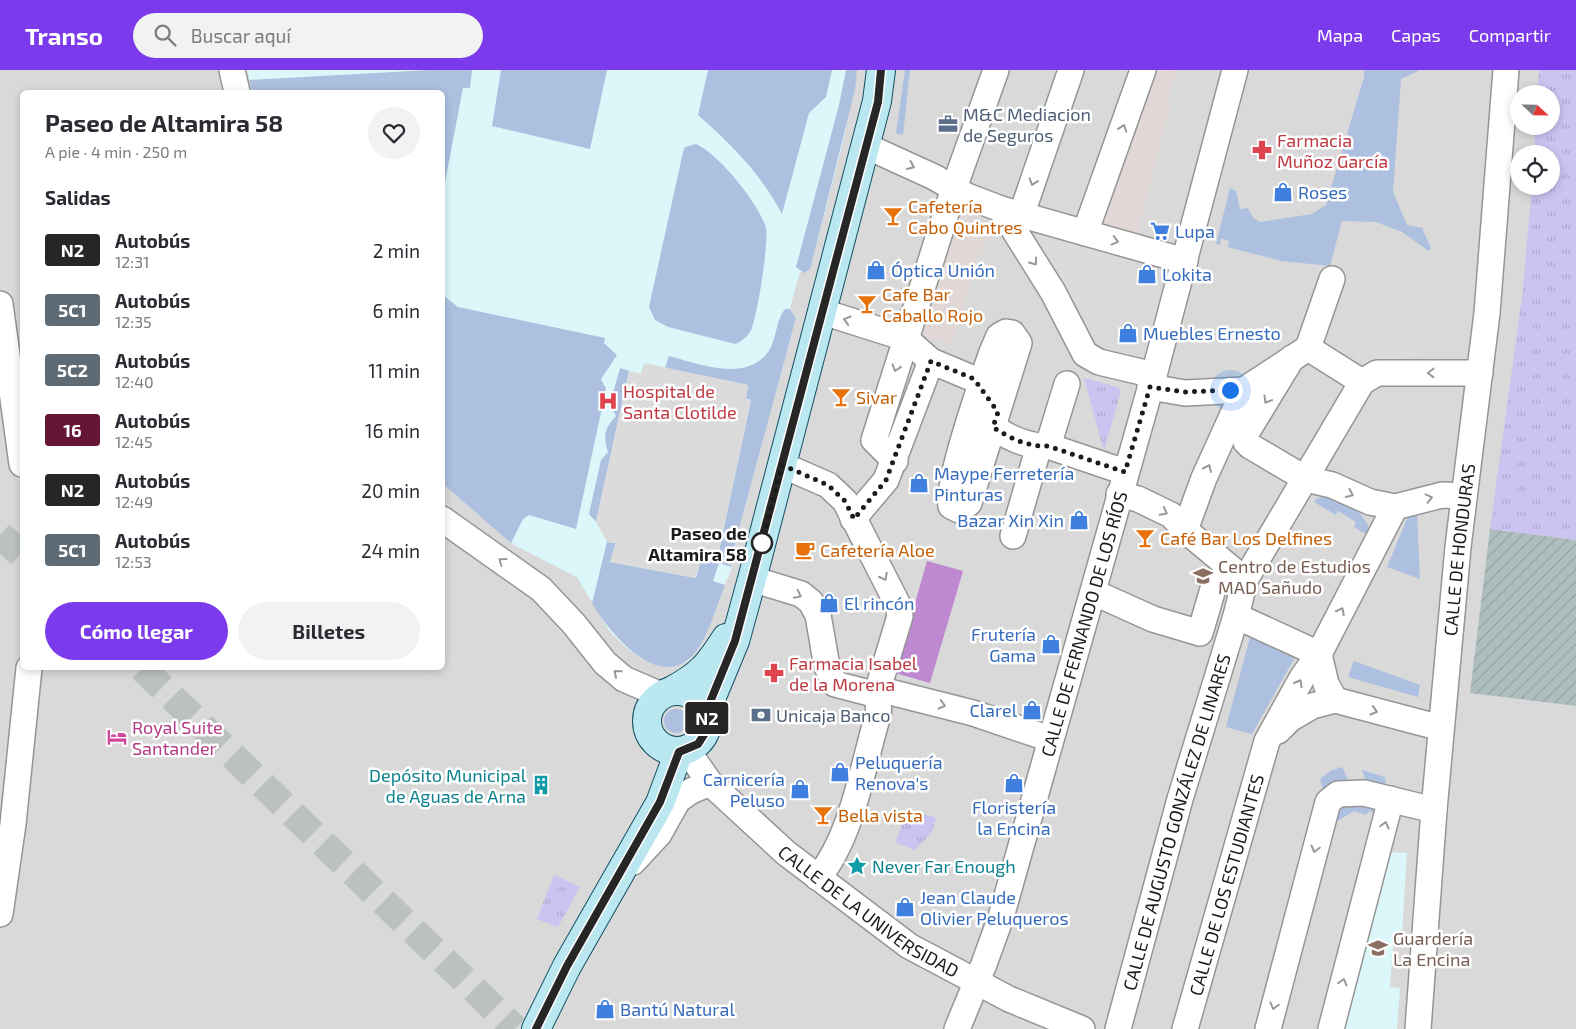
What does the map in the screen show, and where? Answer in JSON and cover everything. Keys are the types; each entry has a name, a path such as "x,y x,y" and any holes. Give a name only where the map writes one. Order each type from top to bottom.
{"main road":[{"path":"648,731 655,742 666,750 683,751 698,744 705,733 706,712 735,641 823,312 878,102 881,70"},
{"path":"645,832 653,798 654,779 646,718 651,705 666,693 696,678 714,657 741,616"},
{"path":"666,693 682,690 693,694 701,702 706,712"},
{"path":"536,1029 567,966 645,832 683,751"}],"street":[{"path":"232,70 237,90"},
{"path":"895,461 874,440 954,188 996,70"},
{"path":"1011,213 1071,70"},
{"path":"1085,233 1143,70"},
{"name":"CALLE DE FERNANDO DE LOS RÍOS","path":"957,1029 977,983 1001,917 1152,381 1235,70"},
{"name":"CALLE DE HONDURAS","path":"1418,1029 1441,728 1464,496 1487,313 1506,70"},
{"path":"866,146 1011,213 1185,261"},
{"path":"1011,213 1085,354 1099,362 1185,392 1244,390 1300,353"},
{"path":"1332,279 1300,353 1245,436 1246,442 1306,479 1332,485 1370,502 1395,507 1442,495 1464,496"},
{"path":"0,309 20,450"},
{"path":"823,312 905,338 931,361 974,379 996,419 1012,438 1044,446 1122,483 1138,499 1171,515 1185,530 1244,580"},
{"path":"1006,332 1012,333 1019,343 969,503 959,510 950,502 950,491 981,390 999,336 1006,332"},
{"path":"1300,353 1362,382 1377,373 1480,373"},
{"path":"854,519 886,480 895,461 931,361"},
{"name":"CALLE DE AUGUSTO GONZÁLEZ DE LINARES","path":"1118,1029 1180,799 1236,616 1244,580 1306,479 1362,382"},
{"path":"1013,536 1067,384"},
{"path":"1185,530 1204,478 1244,390"},
{"path":"782,465 828,485 845,501 898,605 900,616 878,692 880,704 878,715 842,841 830,864 818,878"},
{"name":"CALLE DE LOS ESTUDIANTES","path":"1185,1029 1267,741 1302,678 1319,654 1395,507"},
{"path":"445,521 541,589 574,624 605,663 624,679 666,693"},
{"path":"752,579 801,594 811,602 818,615 827,667 835,684 972,713 1050,739"},
{"path":"1093,592 1153,619 1200,634 1215,582"},
{"path":"1236,616 1319,654 1326,684 1336,700"},
{"path":"0,914 13,824 29,670"},
{"path":"1267,741 1290,719 1312,706 1336,700 1441,728"},
{"name":"CALLE DE LA UNIVERSIDAD","path":"683,751 710,783 780,848 909,946 1009,999 1082,1029"},
{"path":"622,872 645,851 659,834 678,800 691,791 710,783"},
{"path":"1268,1029 1328,802 1338,794 1364,793 1434,810"},
{"path":"1331,1029 1392,799"}],"shaded area":[{"path":"0,70 1576,70 1576,1029 0,1029"},
{"name":"Hospital de Santa Clotilde","path":"247,70 857,70 845,134 811,266 807,272 800,272 794,293 790,309 796,318 730,562 732,567 700,645 688,661 675,666 659,666 630,651 610,632 577,577 514,545 445,486 445,90 252,90"},
{"path":"429,70 472,70 470,88 463,88 445,182 445,90 252,90 249,80"},
{"path":"501,70 607,70 590,149 492,126"},
{"path":"708,70 832,70 826,97 809,113 782,214 765,186 745,161 698,115"},
{"path":"846,70 857,70 855,90 811,266 804,273 796,267 839,105"},
{"path":"905,70 910,70 903,135 896,133"},
{"path":"1147,70 1176,70 1167,103 1171,105 1137,234 1094,222"},
{"path":"1364,70 1420,70 1401,79 1393,192 1407,225 1422,228 1431,248 1429,251 1402,232 1376,222 1342,221 1330,266 1281,261 1228,247 1229,241 1221,238 1220,245 1216,244 1230,188 1236,191 1240,209 1248,208 1253,218 1260,222 1312,214 1326,205 1364,77"},
{"path":"696,144 705,149 737,180 755,206 766,228 764,264 753,325 747,336 735,344 668,327 655,320 649,307 683,152 685,147"},
{"path":"958,215 992,226 983,252 980,251 952,344 921,335"},
{"path":"1033,226 1146,253 1143,263 1127,259 1124,267 1121,267 1118,277 1114,276 1112,282 1117,283 1114,294 1117,295 1112,312 1109,312 1106,322 1075,313 1028,239"},
{"path":"1415,272 1457,277 1453,343 1412,357 1369,363 1355,358 1404,280"},
{"path":"445,297 458,307 605,338 604,343 617,355 601,379 606,389 576,529 529,515 523,519 511,543 445,486"},
{"path":"785,309 790,309 796,318 730,562 732,567 719,563 713,581 725,585 715,612 703,641 693,655 679,665 665,667 650,663 635,654 622,642 599,615 592,603 607,542 616,543 610,562 696,578 700,562 711,560 719,551 751,400 746,399 748,385 665,368 669,356 723,369 737,369 750,366 761,360 770,349 780,318"},
{"path":"644,363 748,385 746,399 751,400 719,551 711,560 700,562 695,578 610,562 616,543 607,542 596,522 629,371 641,374"},
{"path":"620,368 629,371 596,522 589,514 601,460 608,452 605,441 607,429 616,416 610,404"},
{"path":"1332,496 1352,507 1363,517 1370,530 1371,537 1354,527 1356,522 1338,511 1336,515 1314,502 1318,498"},
{"path":"1411,515 1417,515 1420,579 1387,567 1407,519"},
{"path":"1490,529 1576,540 1576,706 1470,693"},
{"path":"927,561 963,571 930,683 895,673"},
{"path":"1252,630 1299,650 1252,734 1226,727"},
{"path":"1354,661 1420,685 1418,697 1348,677"},
{"path":"676,709 685,712 688,721 685,730 676,733 667,730 664,721 667,712"},
{"path":"1342,767 1350,784 1324,792 1320,779 1332,770"},
{"path":"1362,770 1385,777 1387,793 1368,787"},
{"path":"1349,801 1377,809 1378,814 1369,811 1366,815 1354,811 1337,821 1333,813"},
{"name":"Guardería La Encina","path":"1387,852 1407,853 1402,934 1394,935 1390,987 1400,988 1397,1029 1342,1029"}],"green space":[{"path":"1539,70 1576,70 1576,540 1490,529 1522,297 1531,195 1560,195 1560,145 1534,145 1535,135 1560,135 1560,85 1538,85"},
{"path":"1084,378 1117,387 1121,391 1104,451"},
{"path":"906,808 936,818 932,832 915,850 896,843"},
{"path":"554,875 580,887 558,927 537,919"}],"tunnel":[{"path":"0,535 20,553"},
{"path":"144,670 515,1029"}],"bus line":[{"name":"N2","path":"536,1029 567,966 645,832 660,802 679,752 698,744 705,733 708,721 706,712 718,687 735,641 823,312 878,102 881,70"}],"place":[{"name":"M&C Mediacion de Seguros","path":"948,124"},
{"name":"Farmacia Muñoz García","path":"1262,150"},
{"name":"Roses","path":"1283,192"},
{"name":"Cafetería Cabo Quintres","path":"893,216"},
{"name":"Lupa","path":"1160,231"},
{"name":"Óptica Unión","path":"876,270"},
{"name":"Lokita","path":"1147,274"},
{"name":"Cafe Bar Caballo Rojo","path":"867,304"},
{"name":"Muebles Ernesto","path":"1128,333"},
{"name":"Sivar","path":"841,397"},
{"name":"Hospital de Santa Clotilde","path":"608,401"},
{"name":"Maype Ferretería Pinturas","path":"919,483"},
{"name":"Bazar Xin Xin","path":"1079,520"},
{"name":"Café Bar Los Delfines","path":"1145,538"},
{"name":"Paseo de Altamira 58","path":"762,543"},
{"name":"Cafetería Aloe","path":"805,550"},
{"name":"Centro de Estudios MAD Sañudo","path":"1203,576"},
{"name":"El rincón","path":"829,603"},
{"name":"Frutería Gama","path":"1051,644"},
{"name":"Farmacia Isabel de la Morena","path":"774,673"},
{"name":"Clarel","path":"1032,710"},
{"name":"Unicaja Banco","path":"761,715"},
{"name":"Royal Suite Santander","path":"117,737"},
{"name":"Peluquería Renova's","path":"840,772"},
{"name":"Floristería la Encina","path":"1014,783"},
{"name":"Depósito Municipal de Aguas de Arna","path":"541,785"},
{"name":"Carnicería Peluso","path":"800,789"},
{"name":"Bella vista","path":"823,815"},
{"name":"Never Far Enough","path":"857,866"},
{"name":"Jean Claude Olivier Peluqueros","path":"905,907"},
{"name":"Guardería La Encina","path":"1378,948"},
{"name":"Bantú Natural","path":"605,1009"}],"route":[{"path":"762,543 782,465 800,471 828,485 845,501 854,519 886,480 895,461 925,373 931,361 974,379 998,412 993,427 1004,435 1021,442 1048,446 1125,472 1150,387 1185,392 1230,390"}]}
